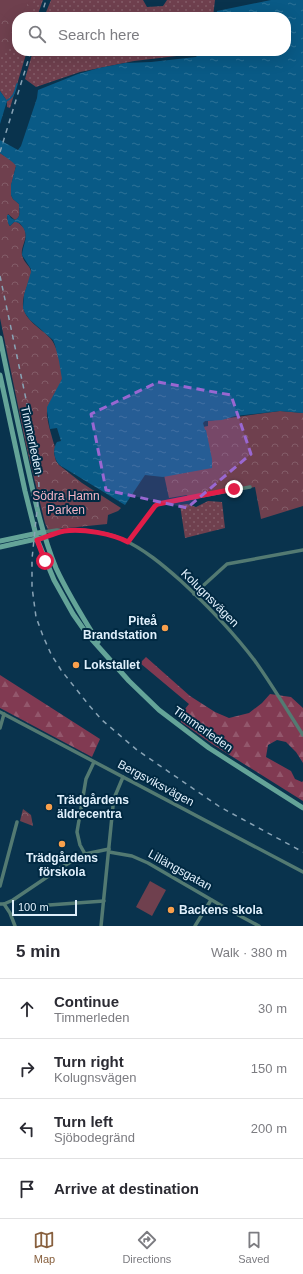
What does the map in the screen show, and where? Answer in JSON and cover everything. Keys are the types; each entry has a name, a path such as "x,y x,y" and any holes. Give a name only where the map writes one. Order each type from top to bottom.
{"main road":[{"name":"Timmerleden","path":"0,338 2,361 6,372 44,535 56,568 66,588 80,615 104,652"},
{"name":"Timmerleden","path":"0,374 37,540 45,561 61,594 87,634 129,680 170,719 209,748 303,808"},
{"path":"0,541 36,534 44,535"},
{"path":"0,547 37,540 44,535"}],"street":[{"path":"0,374 6,372"},
{"path":"128,542 158,504 250,486"},
{"name":"Kolugnsvägen","path":"44,535 72,530 98,532 121,538 170,571 218,617 254,660 303,735"},
{"path":"194,594 227,564 303,550"},
{"name":"Bergsviksvägen","path":"0,712 303,872"},
{"path":"0,728 4,714"},
{"path":"85,854 80,844 77,832 86,779 94,762"},
{"path":"101,926 115,796 123,777"},
{"path":"0,886 17,822"},
{"path":"15,926 10,913 2,904 13,900 62,867 85,854 109,851"},
{"name":"Lillängsgatan","path":"109,851 132,856 148,863 259,926"},
{"path":"195,926 211,900"},
{"path":"49,905 104,901"}],"highlighted area":[{"path":"158,382 231,395 251,454 187,508 106,490 91,414"}],"green space":[{"path":"0,0 43,0 39,12 12,12 12,56 26,56 10,108 7,107 7,101 0,91"},
{"path":"0,0 34,0 30,12 12,12 12,47 0,52"},
{"path":"0,0 30,0 23,12 12,12 12,23 0,13"},
{"path":"51,0 143,0 147,7 163,6 167,0 215,0 214,12 46,12"},
{"path":"32,56 177,56 134,61 80,72 36,87 25,79"},
{"name":"Södra Hamn Parken","path":"0,153 15,163 16,166 11,186 11,195 19,204 20,211 15,220 8,214 7,217 10,226 14,222 17,222 22,226 26,236 22,254 31,274 23,302 24,311 30,320 53,341 62,369 61,382 58,391 47,412 55,447 54,453 56,461 82,483 121,508 118,511 108,515 107,524 48,530 45,523 26,445 0,318"},
{"path":"280,411 303,413 303,506 261,519 255,487 189,500 187,495 169,498 164,475 203,427 208,426 208,421"},
{"path":"208,501 222,502 225,528 185,538 180,505 187,504 196,507"},
{"path":"146,657 190,696 215,712 229,718 249,713 262,703 270,694 291,697 303,708 303,763 296,752 286,742 277,740 268,745 266,757 291,771 295,779 302,782 303,781 303,801 212,744 181,722 180,715 189,704 140,663"},
{"path":"0,675 100,739 92,757 0,708"},
{"path":"23,809 31,815 33,826 20,821"},
{"path":"150,881 166,890 152,916 136,907"}],"water":[{"path":"271,0 303,0 303,413 280,411 235,416 222,420 205,421 203,423 206,430 212,459 212,468 163,477 145,475 125,505 61,466 55,458 55,445 57,442 61,441 57,428 50,429 47,407 62,379 59,361 53,340 30,320 23,308 24,295 31,269 22,255 26,233 19,223 14,222 10,226 8,223 7,215 15,220 19,217 20,213 19,204 11,195 11,185 16,166 0,153 0,140 18,150 21,146 37,98 38,90 78,74 125,63 151,62 197,56 291,56 291,12 217,11"},
{"path":"0,91 7,101 0,124"}],"waterway":[{"path":"6,101 9,100 15,92 17,84"}],"railway":[{"path":"42,12 46,0"},
{"path":"0,152 29,56"},
{"path":"0,276 38,456 39,490 32,559 32,587 36,617 51,654 61,670 102,720 137,750 220,807 303,852"}],"place":[{"name":"Piteå Brandstation","path":"165,628"},
{"name":"Lokstallet","path":"76,665"},
{"name":"Trädgårdens äldrecentra","path":"49,807"},
{"name":"Trädgårdens förskola","path":"62,844"},
{"name":"Backens skola","path":"171,910"}],"route":[{"path":"45,561 37,540 64,531 72,530 98,532 121,538 128,542 158,504 234,489"}]}
